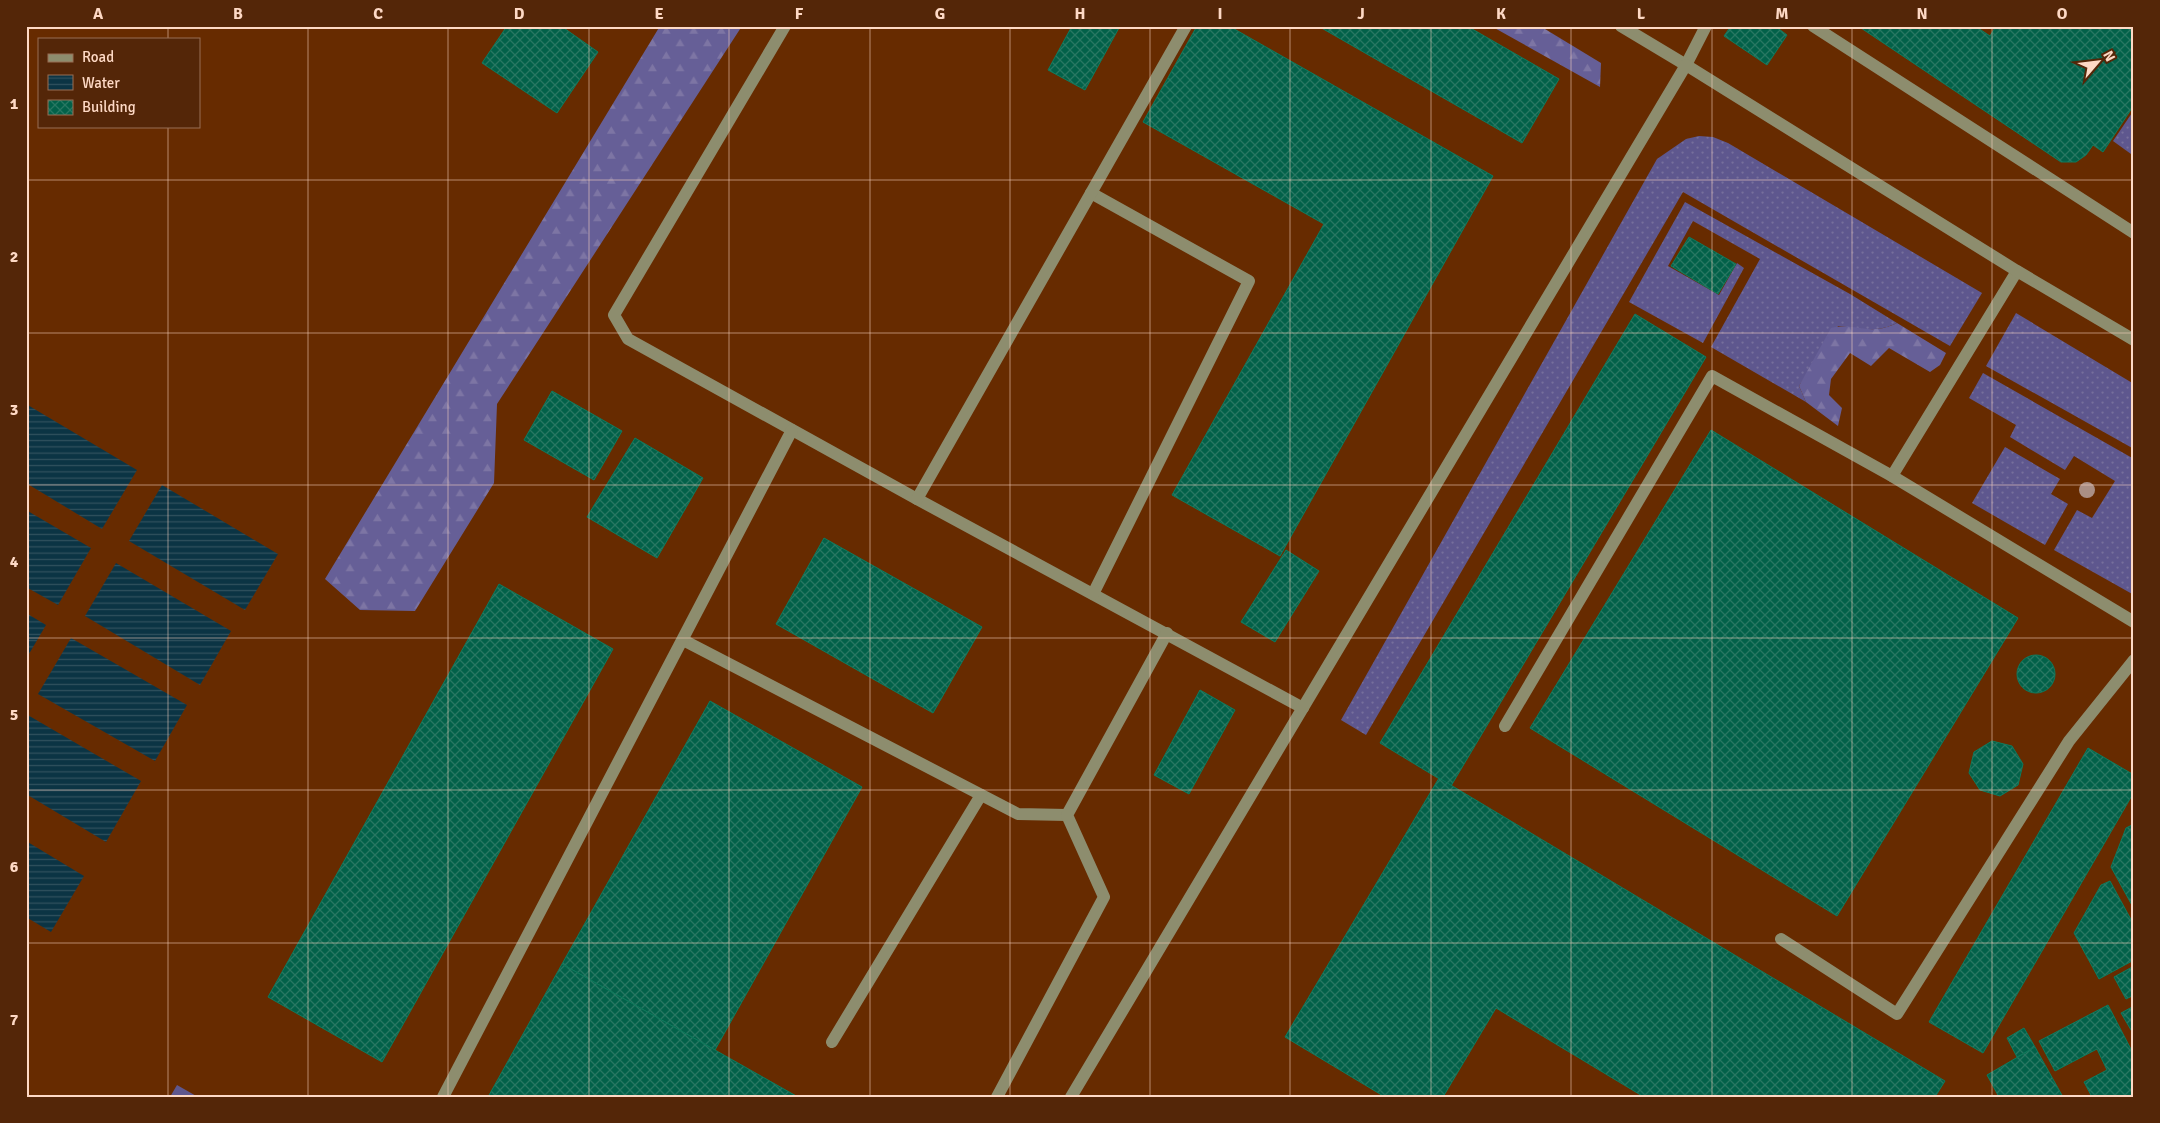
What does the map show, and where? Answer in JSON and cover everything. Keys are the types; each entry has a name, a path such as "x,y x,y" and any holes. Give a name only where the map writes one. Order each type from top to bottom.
{"street":[{"path":"785,26 614,315 628,339 917,499 1303,708"},
{"path":"917,499 1186,26"},
{"path":"1621,26 2017,271 2134,340"},
{"path":"1070,1097 1686,66 1706,26"},
{"path":"1813,26 2134,232"},
{"path":"1091,192 1249,281 1093,594"},
{"path":"1892,476 2017,271"},
{"path":"1505,726 1712,376 1892,476 2134,622"},
{"path":"444,1097 792,430"},
{"path":"1067,815 1167,633"},
{"path":"683,640 1018,814 1067,815"},
{"path":"1781,939 1897,1014 2069,741 2134,660"},
{"path":"832,1042 982,795"},
{"path":"996,1097 1104,898 1067,815"}],"shaded area":[{"path":"2134,110 2134,150 2131,154 2113,141"},
{"path":"1699,136 1713,137 1728,143 1982,293 1950,346 1683,192 1366,735 1341,720 1657,159 1686,139"},
{"path":"1685,202 1850,294 1897,323 1874,329 1838,326 1799,386 1806,402 1711,347 1760,259 1693,221 1668,266 1719,295 1737,263 1744,268 1703,343 1629,302"},
{"path":"2016,313 2134,384 2134,449 1986,366"},
{"path":"1983,373 2134,459 2134,595 2054,550 2077,510 2092,518 2115,481 2074,456 2065,470 2010,437 2016,425 1969,398"},
{"path":"2005,447 2060,479 2051,494 2068,504 2045,545 1972,503"},
{"path":"177,1085 198,1097 170,1097"}],"green space":[{"path":"660,26 742,26 497,404 494,483 415,611 360,610 325,579"},
{"path":"1491,26 1540,26 1601,63 1600,87"},
{"path":"1897,323 1946,353 1940,365 1930,372 1889,348 1871,366 1850,353 1831,379 1829,395 1842,408 1838,426 1806,402 1799,386 1831,328 1878,329"}],"water":[{"path":"26,404 137,470 102,529 26,483"},
{"path":"162,485 278,554 245,610 129,541"},
{"path":"26,510 91,548 58,605 26,587"},
{"path":"116,563 231,631 200,685 85,616"},
{"path":"26,613 46,625 26,659"},
{"path":"71,638 187,705 155,761 38,694"},
{"path":"26,714 141,781 106,842 26,794"},
{"path":"26,841 84,876 51,932 26,917"}],"building":[{"path":"507,26 561,26 598,52 557,113 482,63"},
{"path":"1072,26 1120,26 1085,90 1048,70"},
{"path":"1197,26 1229,26 1493,176 1280,556 1172,495 1324,224 1143,122"},
{"path":"1318,26 1467,26 1559,79 1522,143"},
{"path":"1731,26 1775,26 1787,35 1767,65 1724,36"},
{"path":"1858,26 1975,26 1990,36 1996,26 2134,26 2134,105 2103,152 2093,145 2086,155 2076,162 2061,162"},
{"path":"1689,237 1736,264 1718,294 1671,266"},
{"path":"1635,314 1706,357 1451,786 1380,743"},
{"path":"552,391 622,431 594,480 524,440"},
{"path":"1711,430 2018,618 1837,916 1530,728"},
{"path":"635,438 703,478 657,558 587,517"},
{"path":"824,538 982,627 933,713 776,624"},
{"path":"1286,550 1319,571 1275,642 1241,622"},
{"path":"499,584 613,649 382,1062 268,997"},
{"path":"2036,655 2050,660 2055,674 2050,688 2036,693 2022,688 2017,674 2022,660"},
{"path":"1200,690 1235,710 1189,794 1154,775"},
{"path":"710,701 862,787 715,1050 562,964"},
{"path":"1992,741 2012,746 2023,764 2018,785 2000,796 1980,790 1969,773 1974,752"},
{"path":"2088,748 2134,775 2134,792 1983,1053 1929,1022"},
{"path":"1439,778 1945,1081 1935,1097 1644,1097 1496,1008 1443,1097 1385,1097 1285,1037"},
{"path":"2134,824 2134,909 2111,867 2126,828"},
{"path":"2110,881 2134,925 2134,960 2099,979 2074,933 2101,885"},
{"path":"562,964 715,1050 798,1097 488,1097"},
{"path":"2134,966 2134,995 2126,999 2114,977"},
{"path":"2108,1005 2134,1055 2134,1097 2092,1097 2084,1082 2107,1070 2097,1049 2055,1071 2039,1041"},
{"path":"2134,1006 2134,1035 2121,1013"},
{"path":"2024,1028 2035,1047 2017,1057 2007,1038"},
{"path":"2035,1047 2063,1097 1999,1097 1987,1075"}]}
